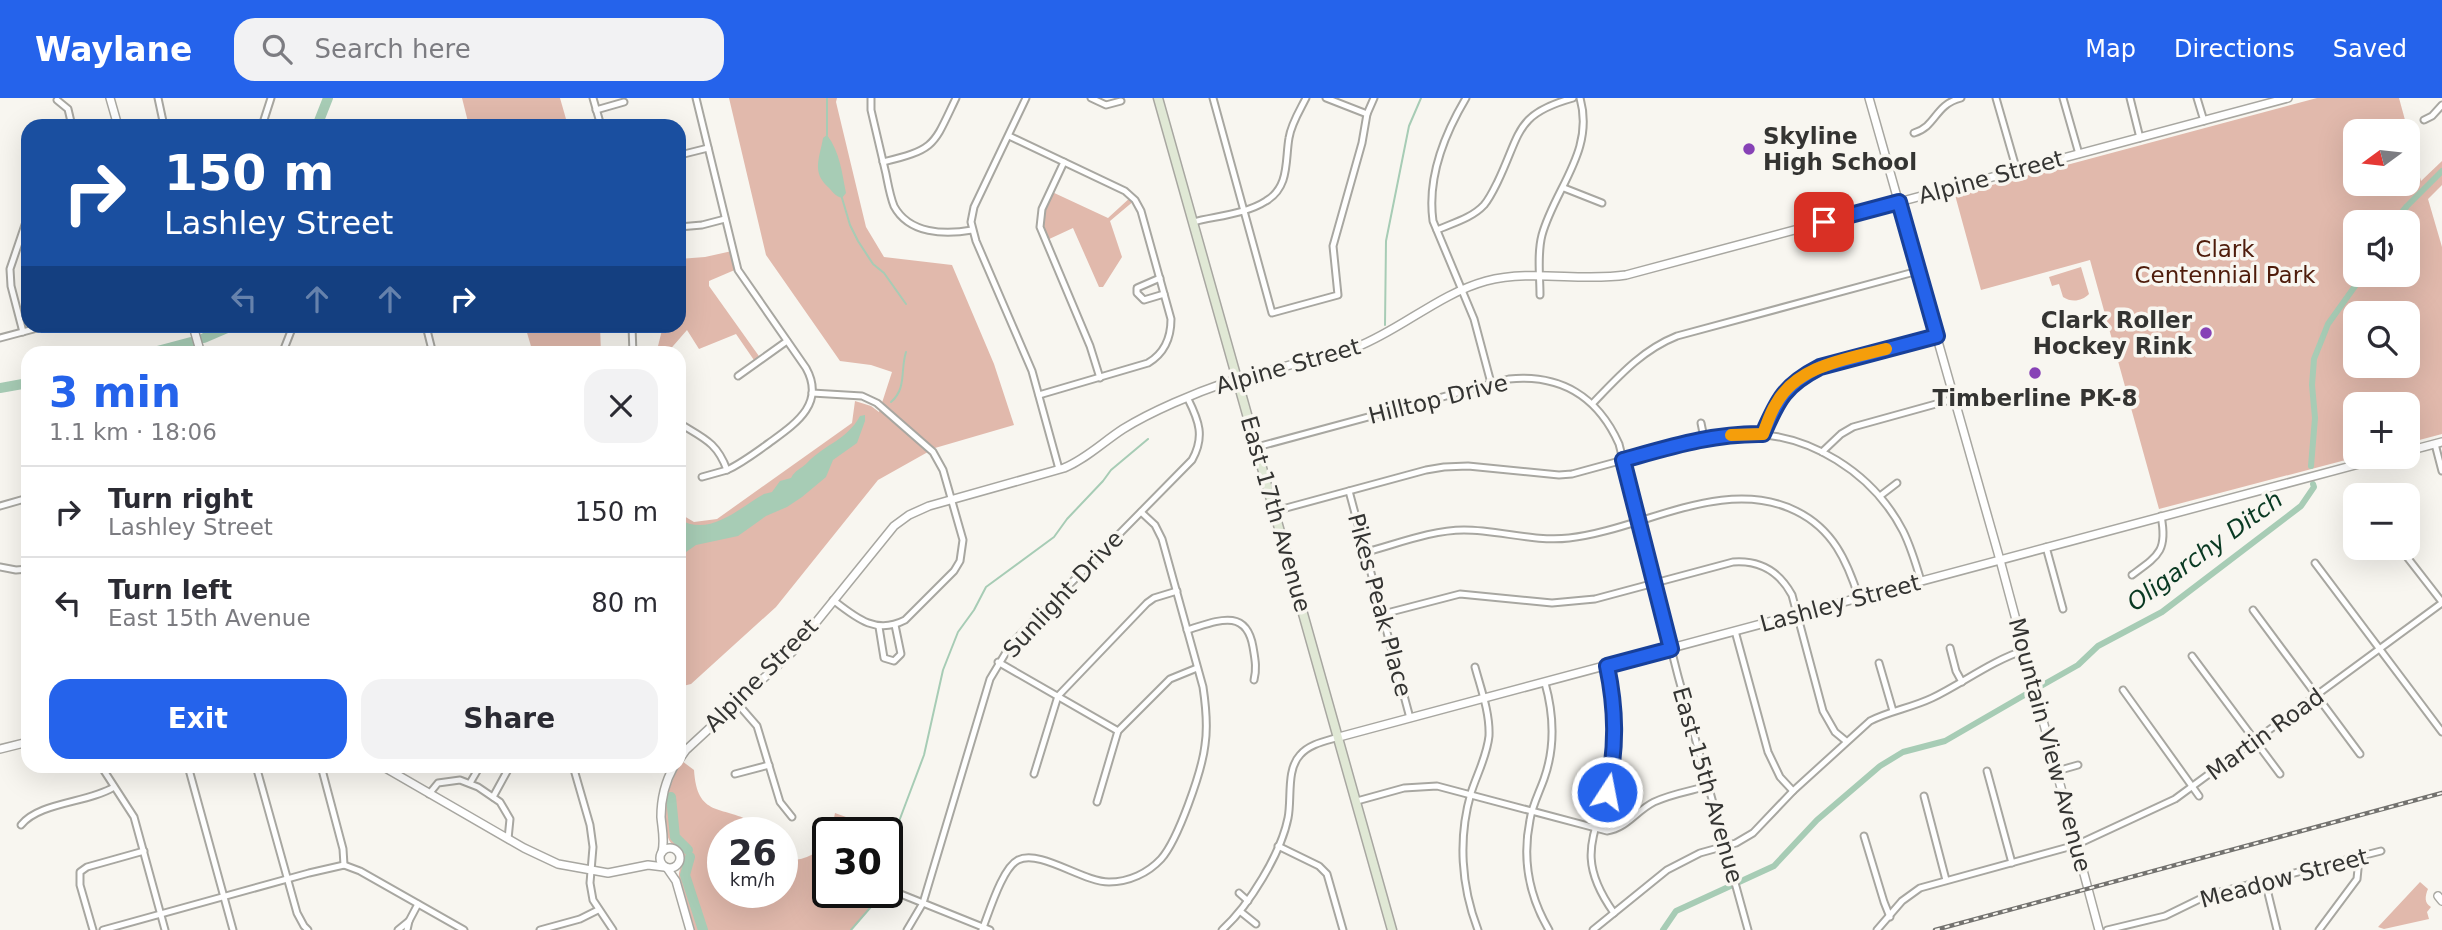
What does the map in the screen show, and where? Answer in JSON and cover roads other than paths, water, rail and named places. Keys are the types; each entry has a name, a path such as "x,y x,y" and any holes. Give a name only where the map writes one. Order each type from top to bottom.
{"main road":[{"name":"East 17th Avenue","path":"1158,98 1392,930"}],"street":[{"path":"110,98 116,119"},
{"path":"158,98 162,119"},
{"path":"264,119 271,98"},
{"path":"593,98 599,119"},
{"path":"696,98 738,270 808,372 812,393 808,409 799,421 740,464 702,477"},
{"path":"871,98 871,110 894,204 907,221 920,228 936,231 958,233 972,230"},
{"path":"883,162 914,154 933,142 956,98"},
{"path":"1026,98 974,207 972,230 1032,372 1059,469"},
{"path":"1091,98 1106,105 1121,101"},
{"path":"1213,98 1272,313 1338,295 1333,246 1362,143 1367,114 1374,98"},
{"path":"1193,222 1244,210 1268,201 1282,184 1289,136 1306,98"},
{"path":"1326,98 1367,114"},
{"path":"1466,98 1436,163 1432,212 1474,319 1491,383"},
{"path":"1437,230 1472,215 1488,201 1526,121 1545,107 1573,98"},
{"path":"1540,295 1543,232 1583,138 1584,114 1580,98"},
{"name":"Mountain View Avenue","path":"1869,98 2025,650 2099,930"},
{"path":"1914,133 1922,131 1930,123 1944,100 1961,98"},
{"path":"1996,98 2017,171"},
{"path":"2063,98 2079,154"},
{"path":"2130,98 2140,138"},
{"path":"2197,98 2204,121"},
{"name":"Alpine Street","path":"686,750 792,652 898,523 929,506 1076,463 1130,425 1188,398 1238,379 1367,343 1462,289 1507,277 1540,275 1595,278 1626,275 2204,121 2267,101 2288,98"},
{"path":"57,100 68,108 70,119"},
{"path":"596,110 625,102"},
{"path":"2424,120 2442,105"},
{"path":"1009,136 1125,191 1135,200 1141,211 1171,319 1171,328 1163,350 1148,363 1039,395"},
{"path":"686,154 708,148"},
{"path":"1064,162 1042,209 1040,227 1090,346 1100,378"},
{"path":"1564,188 1602,203"},
{"path":"686,226 725,219"},
{"path":"21,238 12,261 10,278 21,324"},
{"path":"1592,403 1644,352 1677,336 1919,271"},
{"path":"1160,278 1140,284 1137,293 1144,300 1164,294"},
{"path":"0,338 21,333"},
{"path":"1763,434 1776,403 1792,384 1805,374 1820,367 1937,336"},
{"path":"738,376 787,341"},
{"name":"Hilltop Drive","path":"1257,447 1513,378 1549,381 1566,387 1592,403"},
{"path":"812,393 862,396 877,403 938,459 962,540 960,561 954,571 905,620 895,625 879,627 860,620 833,600"},
{"name":"Sunlight Drive","path":"907,930 923,903 990,679 998,662 1011,644 1192,460 1200,439 1199,420 1188,398"},
{"path":"1822,452 1853,427 1954,398"},
{"name":"East 15th Avenue","path":"1592,403 1612,429 1623,460 1671,649 1748,930"},
{"path":"1701,423 1704,438"},
{"path":"686,428 713,445 722,456 727,470"},
{"path":"1275,511 1444,467 1468,466 1572,474 1704,438 1742,433 1763,434 1822,452 1849,468 1880,496 1903,531 1921,581"},
{"path":"2420,448 2438,443 2442,471"},
{"name":"Lashley Street","path":"1298,757 1311,746 1339,737 2343,468"},
{"path":"1880,496 1897,483"},
{"name":"Pikes Peak Place","path":"1349,491 1410,718"},
{"path":"1366,552 1449,531 1566,538 1728,499 1757,498 1804,515 1831,538 1849,568 1859,598"},
{"path":"0,506 21,500"},
{"path":"983,929 1007,871 1019,859 1035,858 1092,880 1117,882 1139,876 1161,859 1169,848 1195,786 1205,746 1206,706 1159,531 1141,512"},
{"path":"2132,575 2153,559 2164,544 2161,516"},
{"path":"2046,547 2063,609"},
{"path":"2409,560 2442,602"},
{"path":"1382,614 1460,594 1542,602 1574,602 1595,599 1733,562 1752,563 1771,570 1781,578 1792,595 1823,711 1835,732 1846,741"},
{"path":"2315,564 2442,732"},
{"path":"0,567 21,570"},
{"path":"1034,774 1058,696 1147,603 1177,591"},
{"name":"Martin Road","path":"1877,930 1910,894 1946,880 2076,845 2160,807 2193,787 2442,602"},
{"path":"2253,610 2360,754"},
{"path":"1187,629 1223,620 1232,620 1243,625 1251,635 1257,668 1254,680"},
{"path":"879,627 884,658 894,661 901,654 895,625"},
{"path":"1735,631 1768,752 1780,777 1793,791"},
{"path":"1950,648 1962,682"},
{"path":"1593,930 1660,875 1683,860 1744,839 1753,833 1793,791 1870,721 1932,698 2025,650"},
{"path":"2192,656 2280,775"},
{"path":"998,662 1118,731"},
{"path":"1879,663 1893,711"},
{"path":"1607,666 1615,718 1615,743 1607,792 1591,850 1592,866 1603,897 1614,913"},
{"path":"1475,667 1488,720 1489,739 1471,794 1464,831 1463,868 1478,930"},
{"path":"1097,802 1118,731 1170,679 1197,668"},
{"path":"1545,683 1550,708 1551,746 1544,778 1532,811 1527,840 1528,877 1534,898 1549,930"},
{"path":"2123,690 2199,796"},
{"path":"737,704 757,726 781,805 792,817"},
{"path":"0,749 21,743"},
{"path":"1222,930 1241,912 1248,901 1286,829 1293,769 1298,757 1291,750"},
{"path":"735,774 769,765"},
{"path":"2057,771 2078,765"},
{"path":"1987,771 2012,863"},
{"path":"106,773 134,817 165,930"},
{"path":"190,773 233,930"},
{"path":"258,773 297,913 308,930"},
{"path":"323,773 343,849 344,865"},
{"path":"394,773 508,839 558,864 592,872 625,871 648,865 673,869 680,863"},
{"path":"470,783 476,773"},
{"path":"493,797 506,773"},
{"path":"575,773 590,825 590,883 593,900 613,930"},
{"path":"671,773 665,786 661,815 664,838 661,862 676,881 690,930"},
{"path":"429,794 438,783 460,780 470,783 500,802 510,820 508,839"},
{"path":"1292,782 1300,783"},
{"path":"1357,801 1396,789 1437,786 1607,831 1625,825 1664,797 1708,786"},
{"path":"21,825 33,814 103,794 114,787"},
{"path":"1924,796 1946,880"},
{"path":"1277,825 1286,829"},
{"path":"1864,836 1890,917"},
{"path":"664,838 680,854 676,881"},
{"path":"1278,846 1321,863 1327,874 1343,930"},
{"path":"648,865 661,853 673,849"},
{"path":"93,930 80,885 80,872 87,867 144,851"},
{"name":"Meadow Street","path":"2107,930 2165,916 2207,895 2381,851"},
{"path":"2319,930 2357,878 2356,857"},
{"path":"103,930 344,865 360,871 464,930"},
{"path":"2264,881 2277,930"},
{"path":"1239,893 1248,901"},
{"path":"903,895 990,930"},
{"path":"407,930 418,904"},
{"path":"1329,911 1337,908"},
{"path":"540,930 580,919 598,910"},
{"path":"1241,912 1256,924"},
{"path":"398,930 409,921"}],"waterway":[{"path":"320,119 328,98"},
{"path":"827,98 827,135"},
{"path":"1385,325 1386,241 1409,126 1421,98"},
{"name":"Oligarchy Ditch","path":"2404,210 2442,171"},
{"path":"842,198 858,241 906,304"},
{"name":"Oligarchy Ditch","path":"2311,466 2315,418 2312,385 2314,359 2328,324 2354,287"},
{"path":"204,338 216,333"},
{"path":"176,346 191,342"},
{"path":"891,402 901,385 906,352"},
{"path":"0,388 21,384"},
{"path":"901,817 924,755 943,670 958,632 986,587 1054,537 1111,470 1148,439"},
{"name":"Oligarchy Ditch","path":"2041,686 2078,665 2098,646 2162,612 2301,506 2314,487 2313,484"},
{"name":"Oligarchy Ditch","path":"1663,930 1676,911 1774,866 1817,820 1880,766 1903,752 1945,741 2028,693"},
{"path":"671,797 675,837 688,850"},
{"path":"690,857 685,875 703,930"},
{"path":"851,930 870,908"}],"railway":[{"path":"1935,930 2442,793"}],"place":[{"name":"Skyline High School","path":"1749,149"},
{"name":"Clark Roller Hockey Rink","path":"2206,333"},
{"name":"Timberline PK-8","path":"2035,373"}],"park label":[{"name":"Clark Centennial Park","path":"2225,262"}]}
